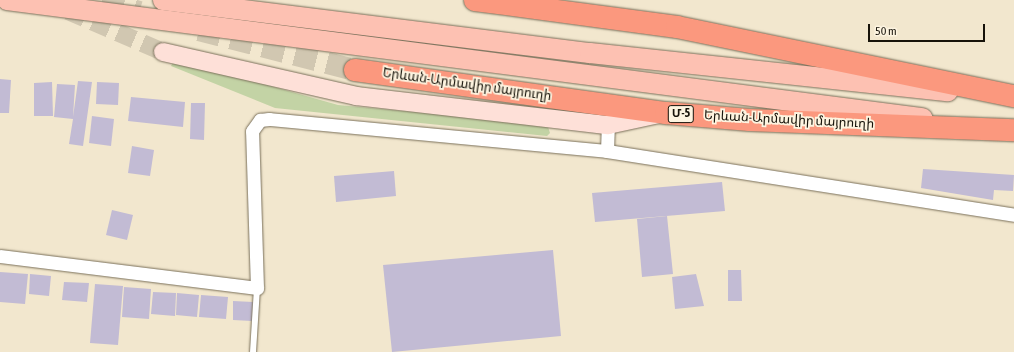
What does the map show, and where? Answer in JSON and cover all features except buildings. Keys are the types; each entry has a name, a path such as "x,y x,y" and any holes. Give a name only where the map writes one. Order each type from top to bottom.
{"highway":[{"path":"475,0 677,27 1014,97"},
{"name":"Երևան-Արմավիր մայրուղի","path":"355,70 666,113 750,120 1012,129"}],"main road":[{"path":"7,0 1012,129"},
{"path":"163,0 614,56 1014,97"}],"street":[{"path":"163,52 356,96 608,126 666,113"},
{"path":"0,256 257,288 252,131 260,120 607,151 1014,215"},
{"path":"607,151 608,126"}],"lane":[{"path":"253,352 257,288"}],"green space":[{"path":"175,59 338,105 547,124 550,133 547,136 275,108 171,66"}],"tunnel":[{"path":"102,0 139,12"},
{"path":"68,11 163,52"},
{"path":"199,30 355,70"}]}
